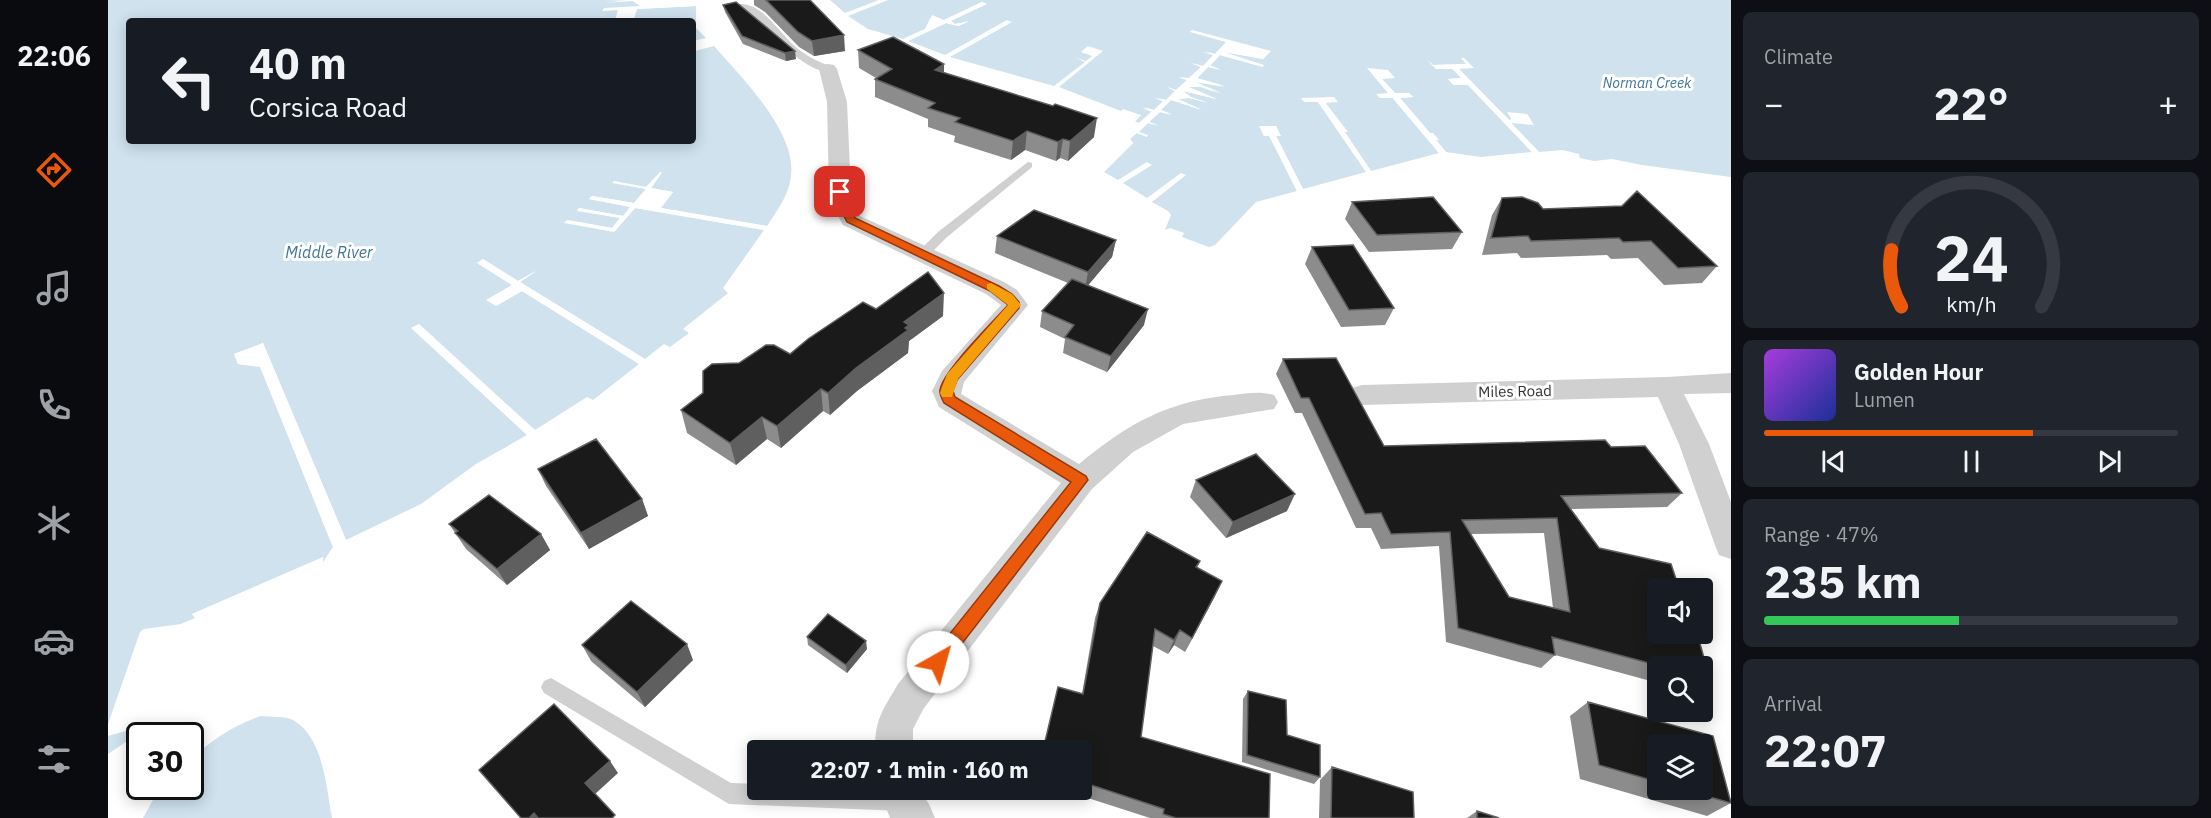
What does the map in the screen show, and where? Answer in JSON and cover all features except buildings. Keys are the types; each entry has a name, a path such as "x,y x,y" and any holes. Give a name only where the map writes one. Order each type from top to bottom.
{"street":[{"path":"828,69 837,102 838,168 843,205 851,220 995,288 1008,296 1015,305 952,378 946,391 949,400 1081,480"},
{"name":"Miles Road","path":"1362,395 1667,387 1731,383"},
{"path":"1667,387 1694,444 1731,545"},
{"path":"894,740 894,727 911,696 1081,480 1122,444 1176,415 1214,407 1264,402"}],"lane":[{"path":"742,6 759,13 791,48 828,69"},
{"path":"922,255 942,235 1028,165"},
{"path":"551,687 729,793 905,802"}],"water":[{"name":"Middle River","path":"108,0 630,0 603,3 633,1 641,6 618,10 616,18 126,18 126,144 696,144 696,51 714,46 765,106 785,141 791,159 790,183 767,226 660,208 673,192 651,188 662,173 646,187 613,182 646,189 634,203 592,196 589,199 631,207 623,216 579,208 577,210 620,218 612,228 568,220 614,232 635,208 764,230 723,288 728,293 683,329 689,333 670,347 664,344 645,359 520,282 537,271 518,281 483,259 477,263 512,285 487,300 496,306 522,291 639,364 593,400 587,397 535,430 419,324 412,328 527,435 476,464 421,504 346,540 263,343 234,354 238,364 260,366 333,547 323,562 323,557 192,614 195,618 181,624 144,629 140,632 108,724"},
{"path":"830,0 879,0 845,13"},
{"name":"Norman Creek","path":"888,0 1731,0 1731,177 1612,159 1594,161 1580,158 1579,154 1563,150 1539,152 1510,122 1533,124 1527,114 1508,113 1512,120 1509,120 1459,69 1467,64 1433,65 1427,59 1436,69 1452,69 1462,78 1448,79 1453,85 1468,85 1532,152 1481,157 1446,152 1436,140 1438,139 1400,98 1413,97 1409,93 1395,93 1381,78 1394,78 1388,71 1368,69 1439,153 1371,171 1344,132 1347,131 1325,102 1334,97 1305,102 1318,102 1366,172 1303,189 1276,136 1280,136 1276,126 1260,126 1264,136 1269,136 1297,191 1256,202 1215,245 1209,247 1182,237 1184,233 1170,228 1165,230 1171,215 1152,202 1186,175 1181,173 1147,198 1123,183 1152,165 1147,162 1118,180 1104,172 1133,143 1130,139 1148,123 1158,126 1149,122 1160,112 1171,115 1161,110 1171,100 1202,110 1178,99 1189,98 1208,103 1191,97 1183,91 1216,99 1188,87 1201,87 1220,94 1194,82 1225,87 1197,78 1208,67 1219,69 1210,66 1220,55 1263,67 1224,52 1263,59 1270,51 1191,32 1227,42 1215,54 1204,51 1214,55 1203,66 1192,63 1201,67 1189,78 1181,78 1187,80 1176,90 1167,87 1175,91 1166,100 1156,98 1164,101 1154,110 1144,107 1152,111 1139,123 1135,122 1141,115 1123,109 1121,111 1059,87 1103,51 1088,46 1081,52 1092,56 1086,61 1074,57 1085,62 1054,86 950,57 1012,22 1007,20 945,55 908,41 946,23 958,26 968,22 955,24 950,21 986,4 982,2 944,20 932,16 925,29 903,39 868,29 848,16"},
{"path":"696,6 696,18 634,18 637,9"},
{"path":"696,28 706,38 696,40"},
{"path":"261,716 282,717 293,720 303,728 311,739 322,764 332,818 143,818 153,800 204,800 204,748 215,739"},
{"path":"126,731 126,742 108,754 108,736"}],"pier":[{"path":"636,0 645,6 697,3 696,6 637,9 634,18 630,18 632,9 621,10 619,18 616,18 618,10 602,11 604,8 640,6 633,1 603,1"},
{"path":"982,2 987,4 951,21 955,24 969,21 958,26 946,23 908,41 903,39 925,29 932,15 944,20"},
{"path":"1192,30 1271,51 1263,59 1224,52 1264,65 1263,67 1220,55 1210,65 1221,70 1208,67 1197,78 1225,86 1195,82 1222,93 1201,87 1189,87 1217,99 1183,91 1191,97 1209,103 1189,98 1178,99 1202,110 1171,100 1161,110 1172,114 1160,112 1149,122 1159,125 1148,123 1139,132 1148,135 1147,137 1136,133 1130,139 1133,143 1102,174 1101,170 1129,142 1128,137 1144,123 1139,126 1133,124 1132,121 1139,123 1152,112 1142,108 1154,110 1163,101 1154,98 1166,100 1175,91 1167,87 1176,90 1187,80 1178,77 1189,78 1201,67 1190,63 1203,66 1213,55 1202,52 1215,54 1226,42 1190,32"},
{"path":"1461,58 1464,58 1474,68 1459,69 1509,120 1512,119 1507,112 1527,114 1534,125 1511,123 1539,152 1532,152 1468,85 1454,85 1448,79 1461,78 1453,69 1436,69 1426,59 1433,65 1466,64"},
{"path":"1367,68 1388,70 1395,78 1382,79 1395,93 1409,93 1413,97 1400,98 1430,133 1433,133 1439,140 1436,140 1446,152 1439,153 1393,98 1380,98 1376,94 1388,93"},
{"path":"1334,97 1338,102 1325,103 1348,132 1345,132 1371,171 1366,172 1318,102 1304,102 1301,98"},
{"path":"1259,126 1276,126 1281,136 1276,136 1303,189 1297,191 1270,136 1264,136"},
{"path":"662,172 651,188 673,192 661,208 767,226 764,230 635,208 614,232 564,223 567,220 612,228 620,218 577,211 579,208 623,216 630,207 589,199 592,196 634,203 646,189 612,183 614,181 646,187"},
{"path":"483,259 518,281 537,270 520,282 645,359 642,361 483,263 515,284 514,287 492,300 496,303 523,288 641,362 639,364 522,291 496,306 486,300 512,285 477,263"},
{"path":"419,324 535,430 532,431 419,327 416,329 530,433 527,435 411,328"},
{"path":"263,343 346,540 343,541 262,347 238,356 240,361 263,365 335,546 333,547 260,367 238,364 234,354"},
{"path":"324,557 320,564 197,615 198,617 195,618 192,614"}],"slow traffic":[{"path":"947,393 952,378 1015,305 1008,296 991,287"}],"route":[{"path":"840,192 843,205 851,220 1008,296 1015,305 952,378 946,391 949,400 1081,480 938,662"}]}
